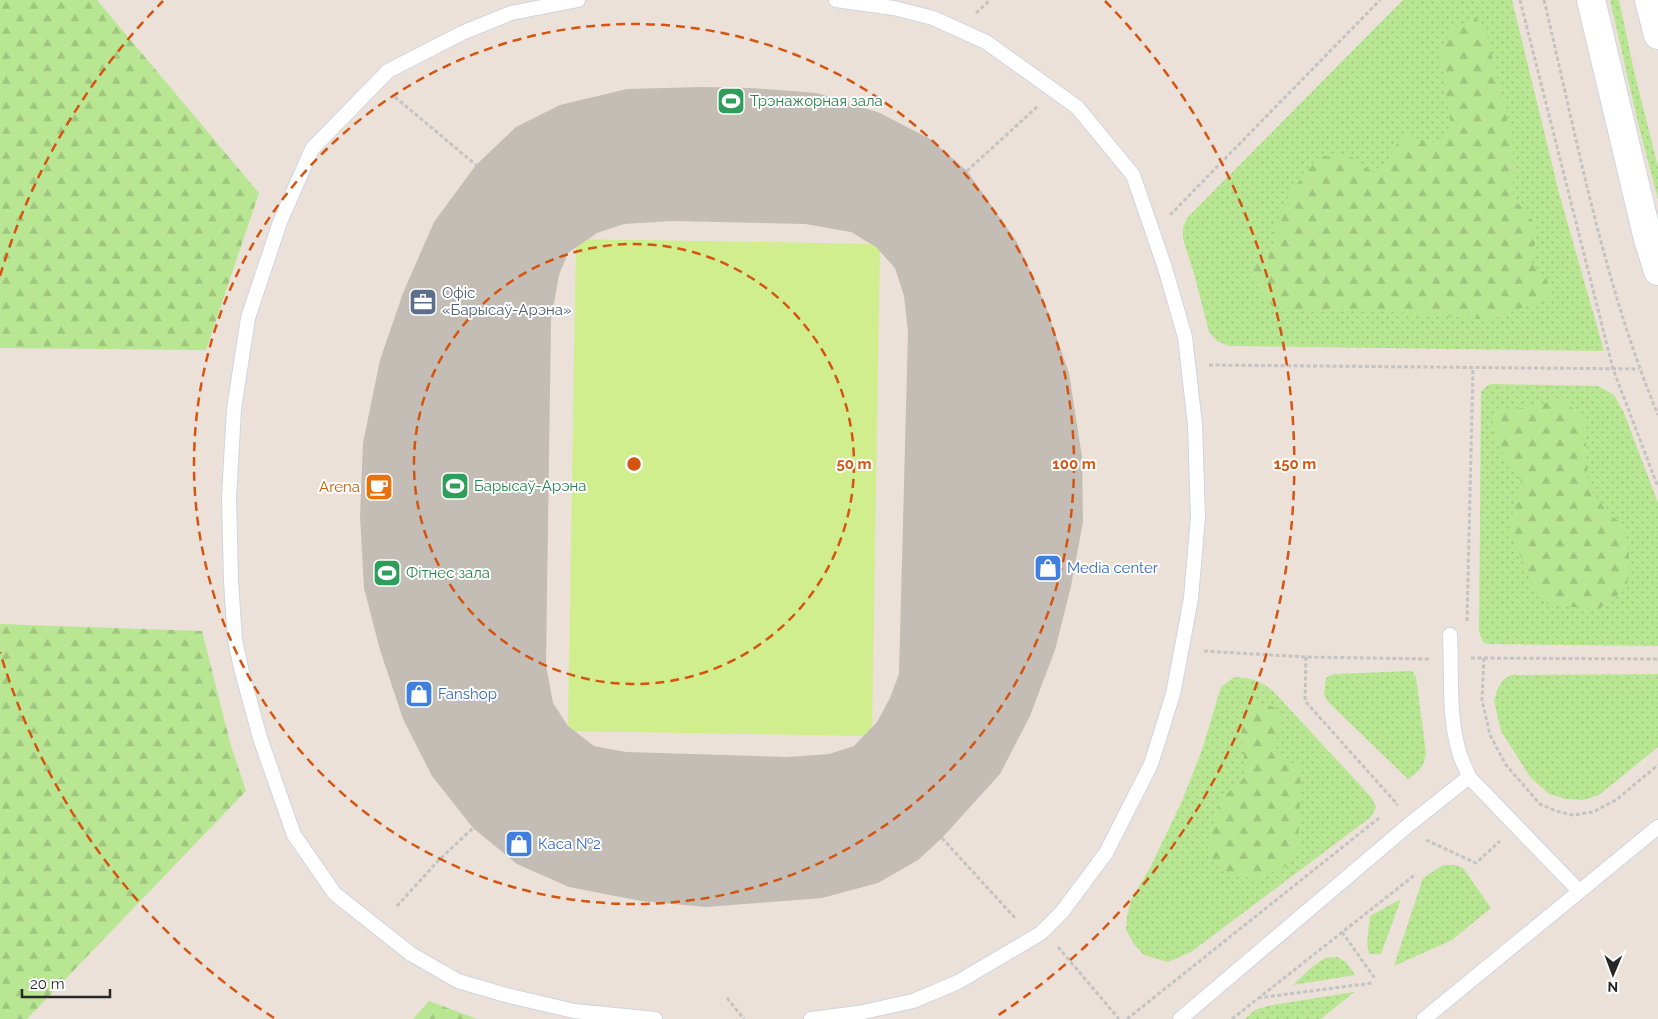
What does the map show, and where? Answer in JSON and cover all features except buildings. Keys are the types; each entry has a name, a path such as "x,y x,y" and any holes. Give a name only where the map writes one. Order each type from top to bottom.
{"street":[{"path":"1591,0 1648,239 1658,271"},
{"path":"1649,0 1658,35"}],"lane":[{"path":"578,0 510,13 462,33 388,71 312,149 280,222 248,318 234,409 229,497 231,581 235,640 260,738 294,835 335,894 411,954 458,981 506,995 574,1011 655,1019"},
{"path":"810,1019 858,1014 913,1001 958,982 1041,933 1062,912 1106,853 1151,764 1174,686 1191,598 1198,517 1195,425 1185,337 1165,268 1133,176 1077,107 986,42 933,18 894,4 836,0"},
{"path":"1450,636 1454,726 1459,752 1470,776 1579,891"},
{"path":"1180,1019 1403,829 1470,776"},
{"path":"1424,1019 1658,826"}],"path":[{"path":"972,17 990,0"},
{"path":"1170,215 1380,0"},
{"path":"1520,0 1575,225 1613,369 1658,488"},
{"path":"1544,0 1604,257 1639,369 1658,414"},
{"path":"396,97 476,165"},
{"path":"967,171 1039,105"},
{"path":"1206,364 1639,369"},
{"path":"1467,627 1474,368"},
{"path":"1202,651 1433,659"},
{"path":"1306,656 1305,701 1397,804 1389,810"},
{"path":"1466,657 1658,659"},
{"path":"1484,658 1482,700 1490,735 1506,765 1540,804 1556,811 1573,815 1593,812 1616,800 1658,765"},
{"path":"1127,1019 1382,816"},
{"path":"397,906 473,828"},
{"path":"1423,836 1427,842 1476,863 1506,835"},
{"path":"942,838 1016,919"},
{"path":"1232,1019 1416,874"},
{"path":"1342,932 1376,980"},
{"path":"1058,947 1119,1019"},
{"path":"1257,998 1372,983"},
{"path":"727,998 744,1019"}],"green space":[{"path":"0,0 97,0 259,193 206,350 0,348"},
{"path":"1403,0 1512,0 1559,193 1604,351 1229,346 1217,341 1209,332 1183,239 1183,227 1188,217"},
{"path":"1610,0 1619,0 1634,71 1658,167 1658,199 1639,127"},
{"path":"1475,16 1487,36 1513,144 1513,197 1536,225 1536,240 1531,262 1547,280 1552,296 1491,320 1374,310 1317,312 1272,306 1251,278 1256,260 1272,251 1282,210 1301,178 1321,156 1352,157 1374,173 1387,162 1402,135 1437,143 1451,125 1440,49 1451,31"},
{"path":"576,239 880,244 872,736 568,731"},
{"path":"1491,384 1598,386 1614,395 1624,413 1658,503 1658,646 1488,644 1483,642 1479,632 1481,392"},
{"path":"1564,399 1585,423 1588,486 1607,512 1623,525 1629,553 1627,588 1599,609 1548,605 1533,586 1509,532 1511,518 1522,483 1500,449 1492,424 1500,409 1517,409"},
{"path":"0,624 202,631 231,746 246,791 27,1019 0,1019"},
{"path":"1412,671 1416,677 1426,753 1420,768 1408,779 1328,702 1324,694 1326,678 1334,674"},
{"path":"1658,674 1658,747 1599,795 1583,800 1566,799 1549,794 1530,777 1501,731 1494,701 1497,690 1503,680 1511,675"},
{"path":"1234,677 1255,680 1273,691 1371,797 1376,807 1371,817 1191,952 1168,962 1144,955 1134,944 1126,930 1127,916 1131,900 1151,866 1182,801 1202,750 1221,687"},
{"path":"1252,700 1275,708 1283,727 1274,742 1280,759 1298,765 1301,775 1298,850 1289,865 1258,878 1232,876 1209,859 1209,836 1221,799 1246,776 1240,718"},
{"path":"1443,865 1454,865 1463,868 1491,908 1452,940 1394,966 1423,878"},
{"path":"1401,899 1381,954 1369,954 1367,943 1370,916"},
{"path":"1337,957 1346,962 1355,975 1293,985 1312,967 1325,958"},
{"path":"1354,992 1321,1019 1245,1019 1255,1010 1267,1006"},
{"path":"429,1001 477,1019 413,1019"}],"place":[{"name":"Трэнажорная зала","path":"731,101"},
{"name":"Офіс «Барысаў-Арэна»","path":"423,302"},
{"name":"Барысаў-Арэна","path":"455,486"},
{"name":"Arena","path":"379,487"},
{"name":"Media center","path":"1048,568"},
{"name":"Фітнес зала","path":"387,573"},
{"name":"Fanshop","path":"419,694"},
{"name":"Каса №2","path":"519,844"}]}
